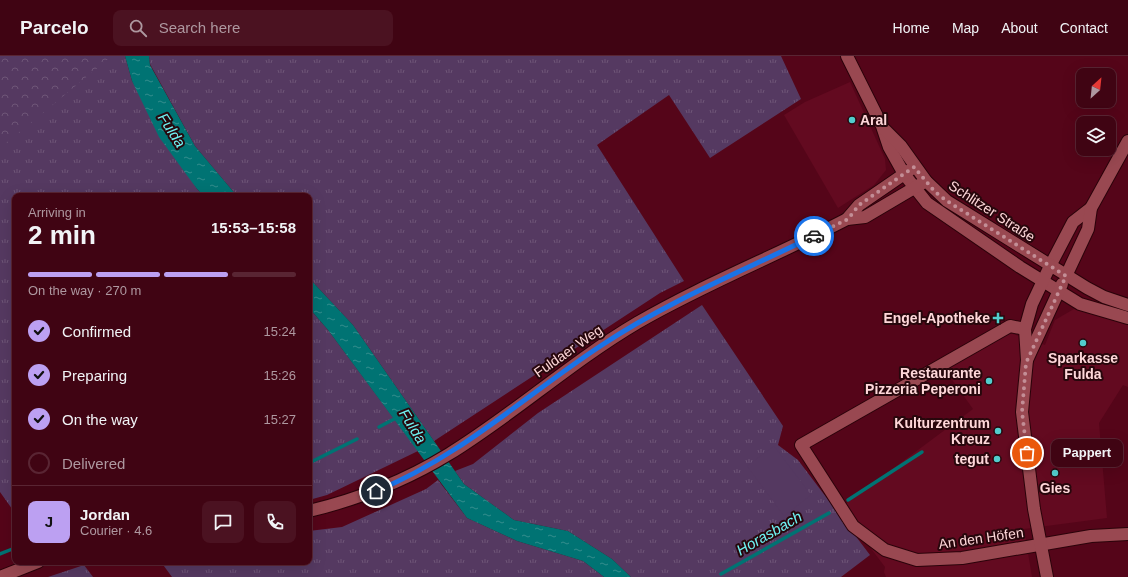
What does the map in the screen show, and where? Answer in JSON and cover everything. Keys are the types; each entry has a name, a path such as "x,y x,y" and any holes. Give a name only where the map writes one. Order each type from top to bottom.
{"main road":[{"name":"Schlitzer Straße","path":"847,56 882,126 901,146 915,188 932,207 1059,291 1088,307 1128,318"},
{"path":"1027,360 1088,229 1091,208 1128,141"},
{"name":"Schlitzer Straße","path":"909,171 926,181 941,197 964,213 1066,276 1093,292 1128,305"},
{"name":"Fuldaer Weg","path":"848,219 859,205 909,171"},
{"name":"Fuldaer Weg","path":"312,510 364,496 388,486 449,454 576,363 637,323 673,303 848,219 865,217 926,181"},
{"path":"1047,577 1034,509 1023,429 1023,406 1027,360 1025,329 1032,304 1073,222 1091,208"},
{"name":"An den Höfen","path":"1025,329 1010,326 801,445 853,526 886,550 917,560 962,558 1041,544"},
{"path":"1041,544 1091,536 1128,534"},
{"path":"0,577 30,565"}],"shaded area":[{"path":"850,82 885,159 886,170 874,185 838,208 784,115 805,102"},
{"path":"1074,309 1128,323 1128,387 1123,385 1099,423 1107,518 1024,529 1032,577 886,577 884,572 885,567 840,508 973,409 945,370 1010,333 1045,345 1055,320"}],"green space":[{"path":"0,56 125,56 132,81 197,189 201,193 12,193 12,509 0,492"},
{"path":"0,56 112,56 0,148"},
{"path":"149,56 781,56 801,99 710,158 669,95 597,145 684,281 660,293 434,441 353,325 312,281 312,193 234,193 195,146 150,64"},
{"path":"702,305 783,426 778,445 798,460 870,555 841,577 631,577 612,559 568,531 514,520 464,484 455,471 473,464 538,413"},
{"path":"312,311 328,330 418,451 327,495 312,499"},
{"path":"774,446 811,495 784,516 747,466"},
{"path":"438,480 467,518 517,541 583,561 604,577 172,577 163,565 312,565 312,531 342,527 426,489"},
{"path":"84,565 93,577 48,577"}],"water":[{"name":"Fulda","path":"125,56 149,56 150,65 195,146 234,193 201,193 197,189 159,137 132,81"},
{"name":"Fulda","path":"312,281 353,325 464,484 514,520 568,531 612,559 631,577 604,577 583,561 517,541 467,518 328,330 312,311"}],"waterway":[{"name":"Fulda","path":"379,427 398,417"},
{"path":"312,462 357,439"},
{"name":"Horasbach","path":"848,500 922,452"},
{"name":"Horasbach","path":"721,574 829,513"},
{"path":"0,554 12,549"}],"way so far":[{"path":"814,236 848,219 859,205 914,167 935,192 947,201 1066,276 1026,363 1022,412 1027,453"}],"place":[{"name":"Aral","path":"852,120"},
{"name":"Engel-Apotheke","path":"998,318"},
{"name":"Sparkasse Fulda","path":"1083,343"},
{"name":"Restaurante Pizzeria Peperoni","path":"989,381"},
{"name":"Kulturzentrum Kreuz","path":"998,431"},
{"name":"Pappert","path":"1027,453"},
{"name":"tegut","path":"997,459"},
{"name":"Gies","path":"1055,473"}],"route":[{"path":"376,491 417,472 449,454 601,345 637,323 673,303 814,236"}]}
